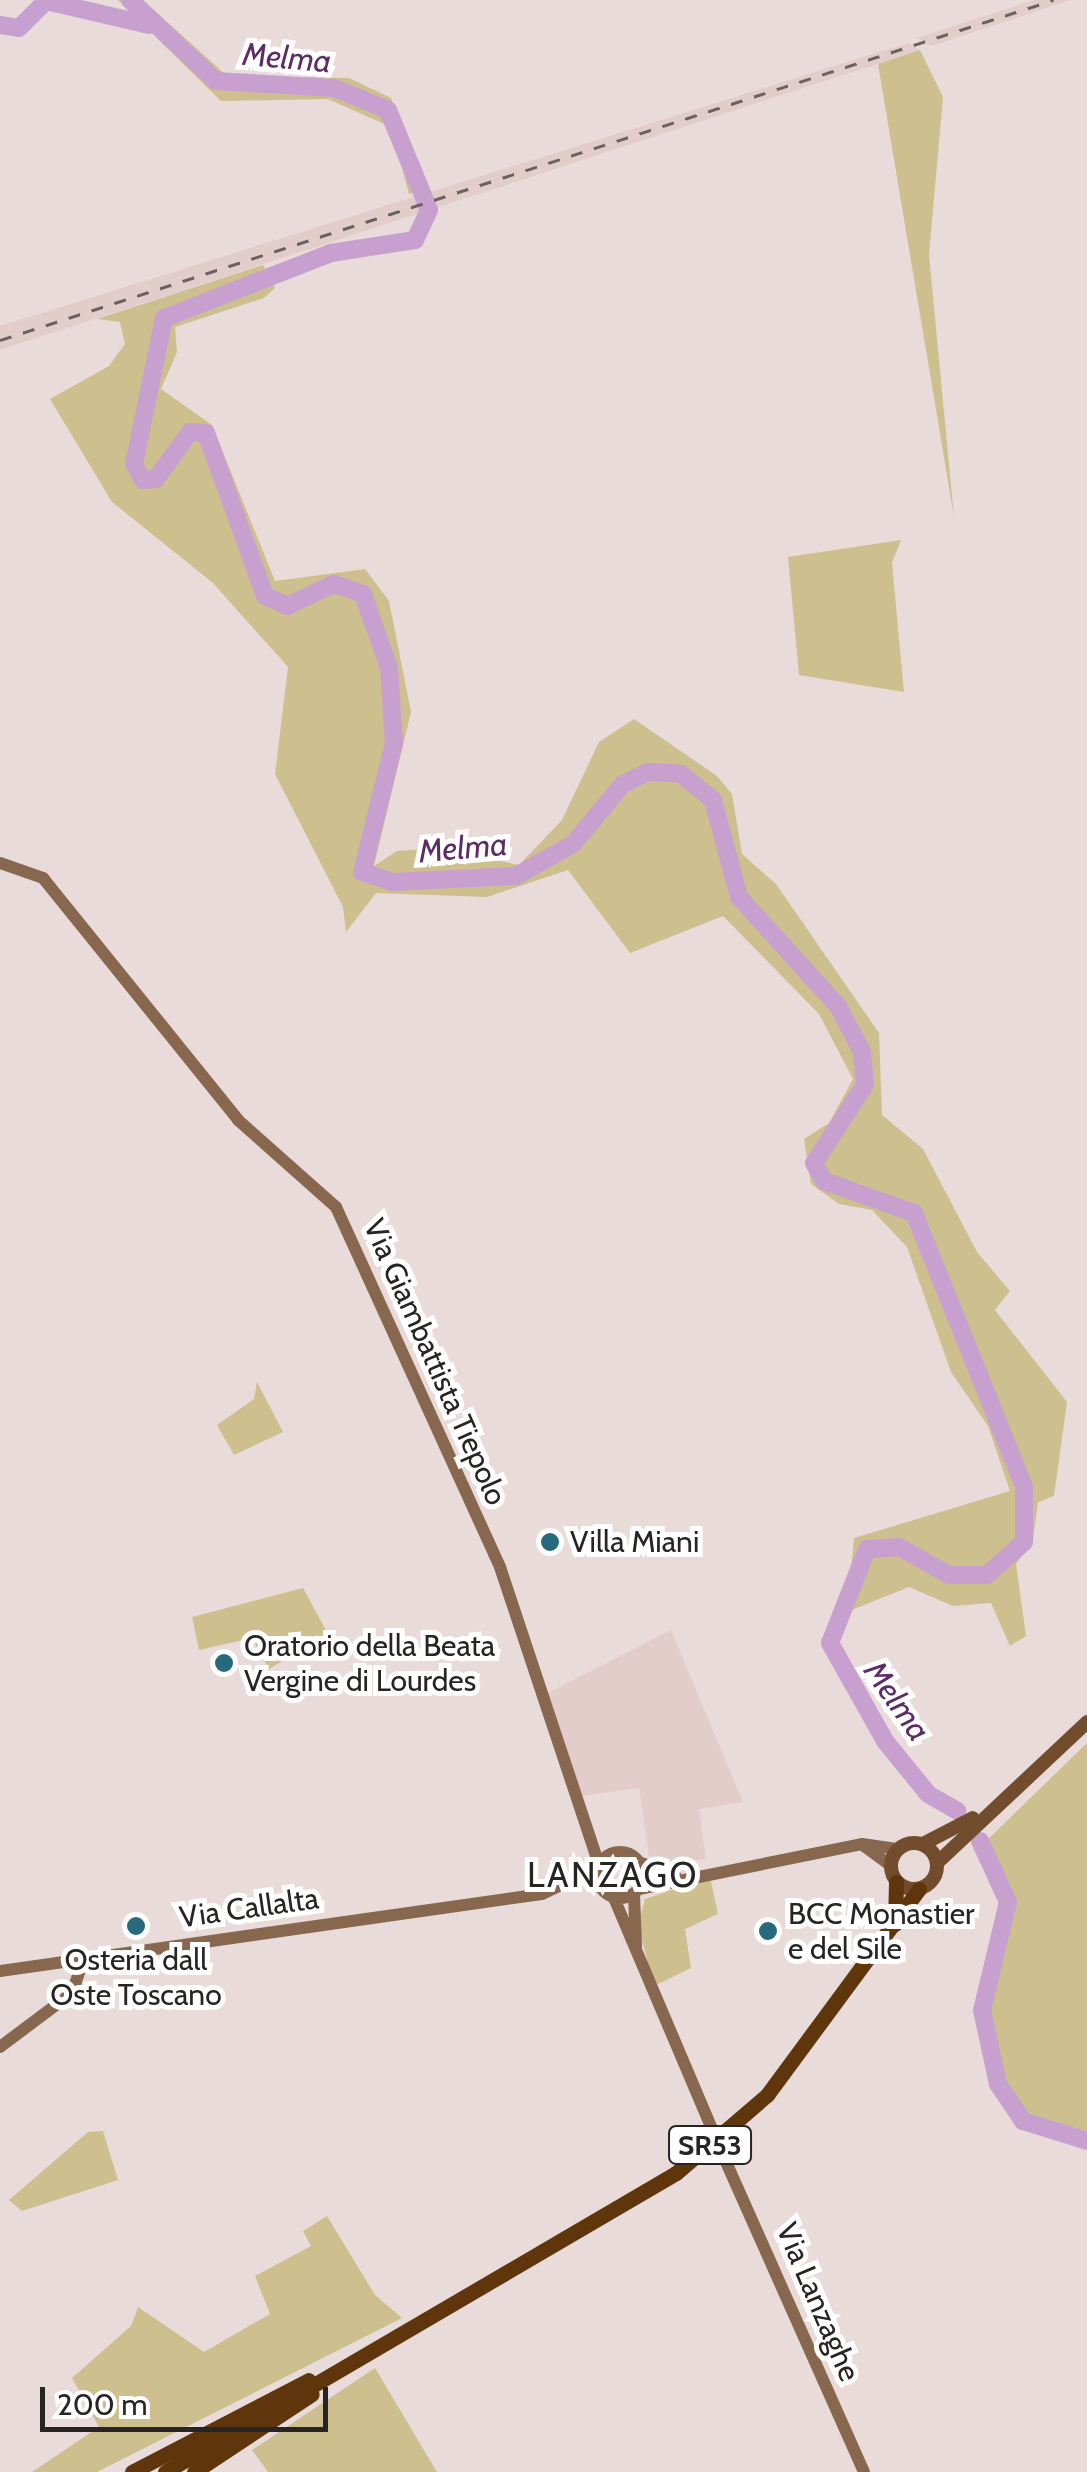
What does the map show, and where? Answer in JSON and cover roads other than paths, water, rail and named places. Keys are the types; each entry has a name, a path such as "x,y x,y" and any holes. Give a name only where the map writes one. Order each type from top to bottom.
{"highway":[{"path":"896,1882 896,1928"},
{"name":"SR53","path":"165,2472 676,2173 767,2096 896,1928 919,1889"},
{"path":"132,2472 279,2390 331,2372"},
{"path":"194,2472 290,2413 331,2372"}],"main road":[{"path":"982,1814 923,1844 897,1849 890,1865 896,1882 919,1889 982,1814 1087,1722"},
{"path":"923,1844 937,1863"}],"street":[{"name":"Via Giambattista Tiepolo","path":"0,863 43,878 238,1120 336,1207 500,1566 598,1866"},
{"path":"585,1832 615,1852 676,1876"},
{"path":"862,1844 890,1865"},
{"name":"Via Callalta","path":"0,1972 548,1892 636,1892 676,1876 862,1844 897,1849"},
{"name":"Via Callalta","path":"548,1892 598,1866 615,1852"},
{"path":"636,1953 639,1862"},
{"path":"598,1866 712,2129"},
{"path":"0,2047 72,1993 84,1959"},
{"name":"Via Lanzaghe","path":"722,2153 864,2472"}],"waterway":[{"name":"Melma","path":"130,0 216,81 334,88 388,110 429,210 415,240 331,253 164,318 134,464 143,480 156,479 190,432 206,433 265,596 287,606 334,584 363,594 389,668 394,743 362,872 392,882 516,876 573,844 623,784 648,772 681,774 713,800 739,897 838,1006 862,1052 865,1085 814,1163 824,1181 914,1213 1024,1487 1024,1542 987,1575 949,1575 899,1547 867,1549 830,1643 885,1741 928,1794 957,1811"},
{"path":"0,25 19,28 46,1 149,25"},
{"name":"Melma","path":"980,1841 1008,1902 982,2010 998,2084 1023,2121 1087,2141"}],"railway":[{"path":"0,340 1053,0"}],"place":[{"name":"Villa Miani","path":"550,1542"},
{"name":"Oratorio della Beata Vergine di Lourdes","path":"224,1663"},
{"name":"Osteria dall Oste Toscano","path":"136,1926"},
{"name":"BCC Monastier e del Sile","path":"768,1931"}],"district":[{"name":"LANZAGO","path":"613,1875"}]}
